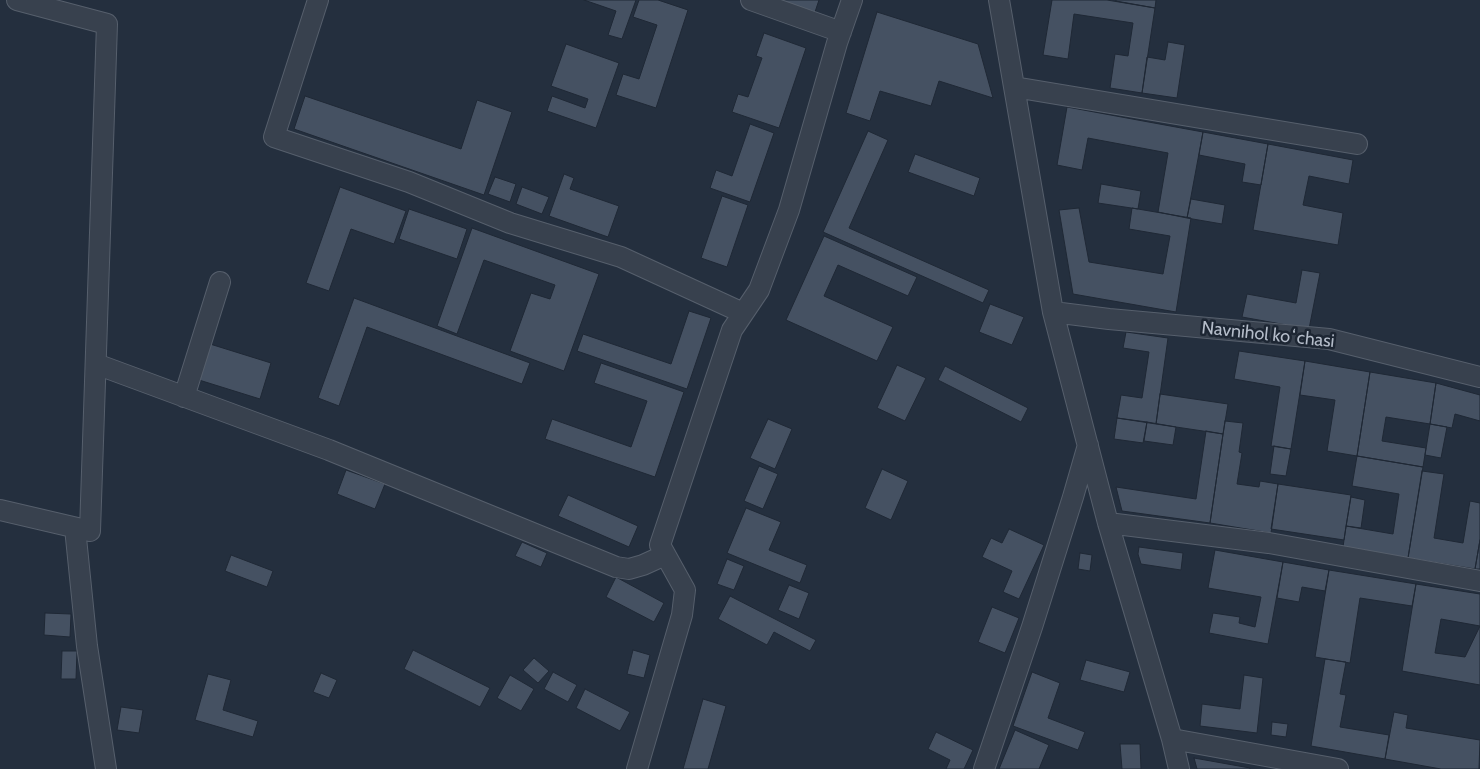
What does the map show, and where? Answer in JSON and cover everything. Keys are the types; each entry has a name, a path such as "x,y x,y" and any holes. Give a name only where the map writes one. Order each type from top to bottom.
{"street":[{"path":"0,510 90,531 107,24 17,0"},
{"path":"318,0 274,137 409,182 510,224 621,257 743,313"},
{"path":"751,0 841,32"},
{"path":"638,769 682,615 685,590 660,545 732,330 759,290 789,210 852,0"},
{"path":"999,0 1053,312 1108,523 1172,739 1179,769"},
{"path":"1014,87 1357,144"},
{"path":"184,396 220,282"},
{"name":"Navnihol koʻchasi","path":"1053,312 1109,319 1329,339 1480,377"},
{"path":"96,364 329,450 616,567 629,569 665,555"},
{"path":"984,769 1038,608 1088,445"},
{"path":"1108,523 1269,543 1480,581"},
{"path":"75,528 87,646 106,769"},
{"path":"1172,739 1338,769"}],"building":[{"path":"584,0 636,0 622,39 608,35 616,11"},
{"path":"639,0 658,0 688,10 656,108 616,95 623,74 639,79 657,25 633,17"},
{"path":"775,0 819,0 815,12"},
{"path":"1052,0 1107,0 1155,8 1142,93 1110,88 1115,54 1128,56 1133,23 1074,14 1068,59 1043,55"},
{"path":"1116,0 1156,0 1155,8"},
{"path":"877,12 978,44 993,98 939,81 931,106 880,91 870,121 846,113"},
{"path":"764,33 806,48 779,128 732,112 738,94 748,97 762,58 756,56"},
{"path":"1168,42 1185,45 1177,98 1142,93 1147,57 1165,60"},
{"path":"566,44 619,63 596,128 547,111 552,96 585,108 588,99 551,86"},
{"path":"305,96 461,149 477,100 512,112 484,195 294,129"},
{"path":"1067,107 1203,132 1187,218 1158,212 1168,153 1088,138 1082,170 1057,165"},
{"path":"750,124 774,133 750,202 710,188 716,170 732,176"},
{"path":"868,131 888,140 849,228 989,290 983,303 823,232"},
{"path":"1203,132 1268,144 1261,185 1242,182 1245,164 1199,155"},
{"path":"1268,144 1353,160 1349,184 1309,176 1303,205 1343,213 1338,245 1253,230"},
{"path":"915,154 980,178 974,196 908,172"},
{"path":"564,174 574,178 570,189 619,206 608,237 549,216"},
{"path":"495,177 516,184 510,202 488,194"},
{"path":"1101,184 1141,191 1138,209 1098,203"},
{"path":"340,187 406,211 394,244 351,229 329,291 306,283"},
{"path":"522,187 549,197 542,214 516,204"},
{"path":"722,196 748,205 727,267 701,258"},
{"path":"1191,199 1225,205 1222,224 1187,218"},
{"path":"1079,208 1089,262 1163,274 1170,236 1129,229 1132,208 1191,218 1176,312 1073,294 1059,210"},
{"path":"409,209 467,229 457,259 399,239"},
{"path":"472,228 599,274 564,371 510,351 531,293 550,299 555,285 484,260 457,334 437,326"},
{"path":"824,236 917,277 908,296 838,265 824,296 893,327 877,361 786,320"},
{"path":"1302,270 1320,273 1309,329 1242,317 1247,294 1296,303"},
{"path":"354,298 530,363 522,384 367,327 339,406 318,398"},
{"path":"990,304 1024,317 1012,345 979,332"},
{"path":"689,311 711,318 687,389 577,351 583,334 671,364"},
{"path":"1126,332 1168,338 1156,424 1117,418 1121,395 1142,398 1149,352 1123,348"},
{"path":"210,344 271,363 260,399 199,380"},
{"path":"1239,351 1305,361 1291,449 1271,446 1280,387 1234,379"},
{"path":"1305,361 1370,372 1357,456 1327,451 1335,400 1300,395"},
{"path":"601,363 684,392 655,477 545,439 552,419 631,447 647,401 594,383"},
{"path":"897,365 926,378 905,421 877,408"},
{"path":"945,366 1028,408 1021,422 938,380"},
{"path":"1370,372 1436,383 1430,424 1386,417 1382,441 1426,448 1423,467 1357,456"},
{"path":"1436,383 1480,395 1480,421 1455,414 1452,428 1430,424"},
{"path":"1160,394 1228,404 1223,434 1156,424"},
{"path":"1117,418 1147,422 1143,443 1114,439"},
{"path":"768,419 792,429 775,469 750,458"},
{"path":"1225,421 1243,423 1239,452 1242,453 1237,484 1259,487 1260,481 1278,484 1271,533 1210,523"},
{"path":"1147,422 1176,427 1173,445 1144,441"},
{"path":"1430,424 1447,427 1441,458 1425,455"},
{"path":"1206,431 1223,434 1210,523 1122,511 1116,487 1196,499"},
{"path":"1274,446 1291,449 1286,476 1270,474"},
{"path":"1357,456 1423,467 1408,558 1343,547 1346,526 1393,534 1399,494 1352,486"},
{"path":"759,466 778,474 763,509 744,501"},
{"path":"882,469 908,481 891,520 865,508"},
{"path":"346,470 385,484 375,509 337,494"},
{"path":"1422,471 1444,474 1434,538 1463,543 1470,501 1480,503 1480,540 1475,569 1408,558"},
{"path":"1278,484 1351,495 1344,540 1271,529"},
{"path":"568,495 638,526 629,547 558,516"},
{"path":"1351,497 1365,500 1361,528 1346,526"},
{"path":"746,508 781,522 769,550 807,565 800,583 727,553"},
{"path":"1009,529 1044,545 1019,599 1003,592 1012,571 982,557 991,538 1002,543"},
{"path":"1480,540 1480,569 1475,569"},
{"path":"522,542 547,553 541,567 515,556"},
{"path":"1139,547 1183,553 1181,570 1141,564 1138,554"},
{"path":"1215,550 1283,562 1268,644 1209,633 1213,613 1240,617 1239,623 1255,627 1261,597 1208,588"},
{"path":"1080,553 1092,555 1090,571 1078,569"},
{"path":"231,555 273,571 267,587 225,571"},
{"path":"727,559 744,566 734,590 717,584"},
{"path":"1283,562 1329,570 1325,591 1302,587 1299,602 1277,598"},
{"path":"1329,570 1416,584 1412,606 1360,598 1350,663 1315,657"},
{"path":"616,577 664,603 654,622 606,597"},
{"path":"1416,584 1480,594 1480,626 1480,685 1402,671","holes":["1441,619 1480,626 1465,657 1435,653"]},
{"path":"789,585 809,593 799,619 778,610"},
{"path":"730,596 816,640 810,651 774,632 767,645 718,619"},
{"path":"992,607 1019,618 1005,653 978,642"},
{"path":"45,613 71,614 70,637 44,635"},
{"path":"413,650 490,688 480,707 404,669"},
{"path":"633,650 650,655 644,678 627,674"},
{"path":"62,651 77,651 76,679 61,679"},
{"path":"534,658 549,671 538,683 523,670"},
{"path":"1325,659 1346,662 1340,694 1346,695 1340,727 1389,735 1385,759 1311,746"},
{"path":"1086,660 1130,672 1124,692 1080,680"},
{"path":"553,672 577,685 568,702 544,689"},
{"path":"1032,672 1060,683 1048,718 1085,732 1078,750 1013,726"},
{"path":"321,673 337,680 329,698 313,692"},
{"path":"208,674 231,680 223,710 258,721 253,737 195,720"},
{"path":"510,675 534,689 521,711 497,698"},
{"path":"1244,675 1263,678 1257,733 1200,726 1202,704 1240,709"},
{"path":"585,689 630,712 620,731 576,708"},
{"path":"703,699 726,706 708,769 683,769"},
{"path":"121,707 143,710 139,733 117,730"},
{"path":"1394,712 1408,715 1406,728 1480,740 1479,769 1441,769 1385,759"},
{"path":"1272,722 1288,724 1286,737 1271,735"},
{"path":"1015,730 1049,745 1039,769 999,769"},
{"path":"936,732 973,750 964,769 946,769 950,760 928,749"},
{"path":"1120,744 1140,744 1141,769 1122,769"},
{"path":"1194,758 1250,768 1250,769 1197,769"}]}
